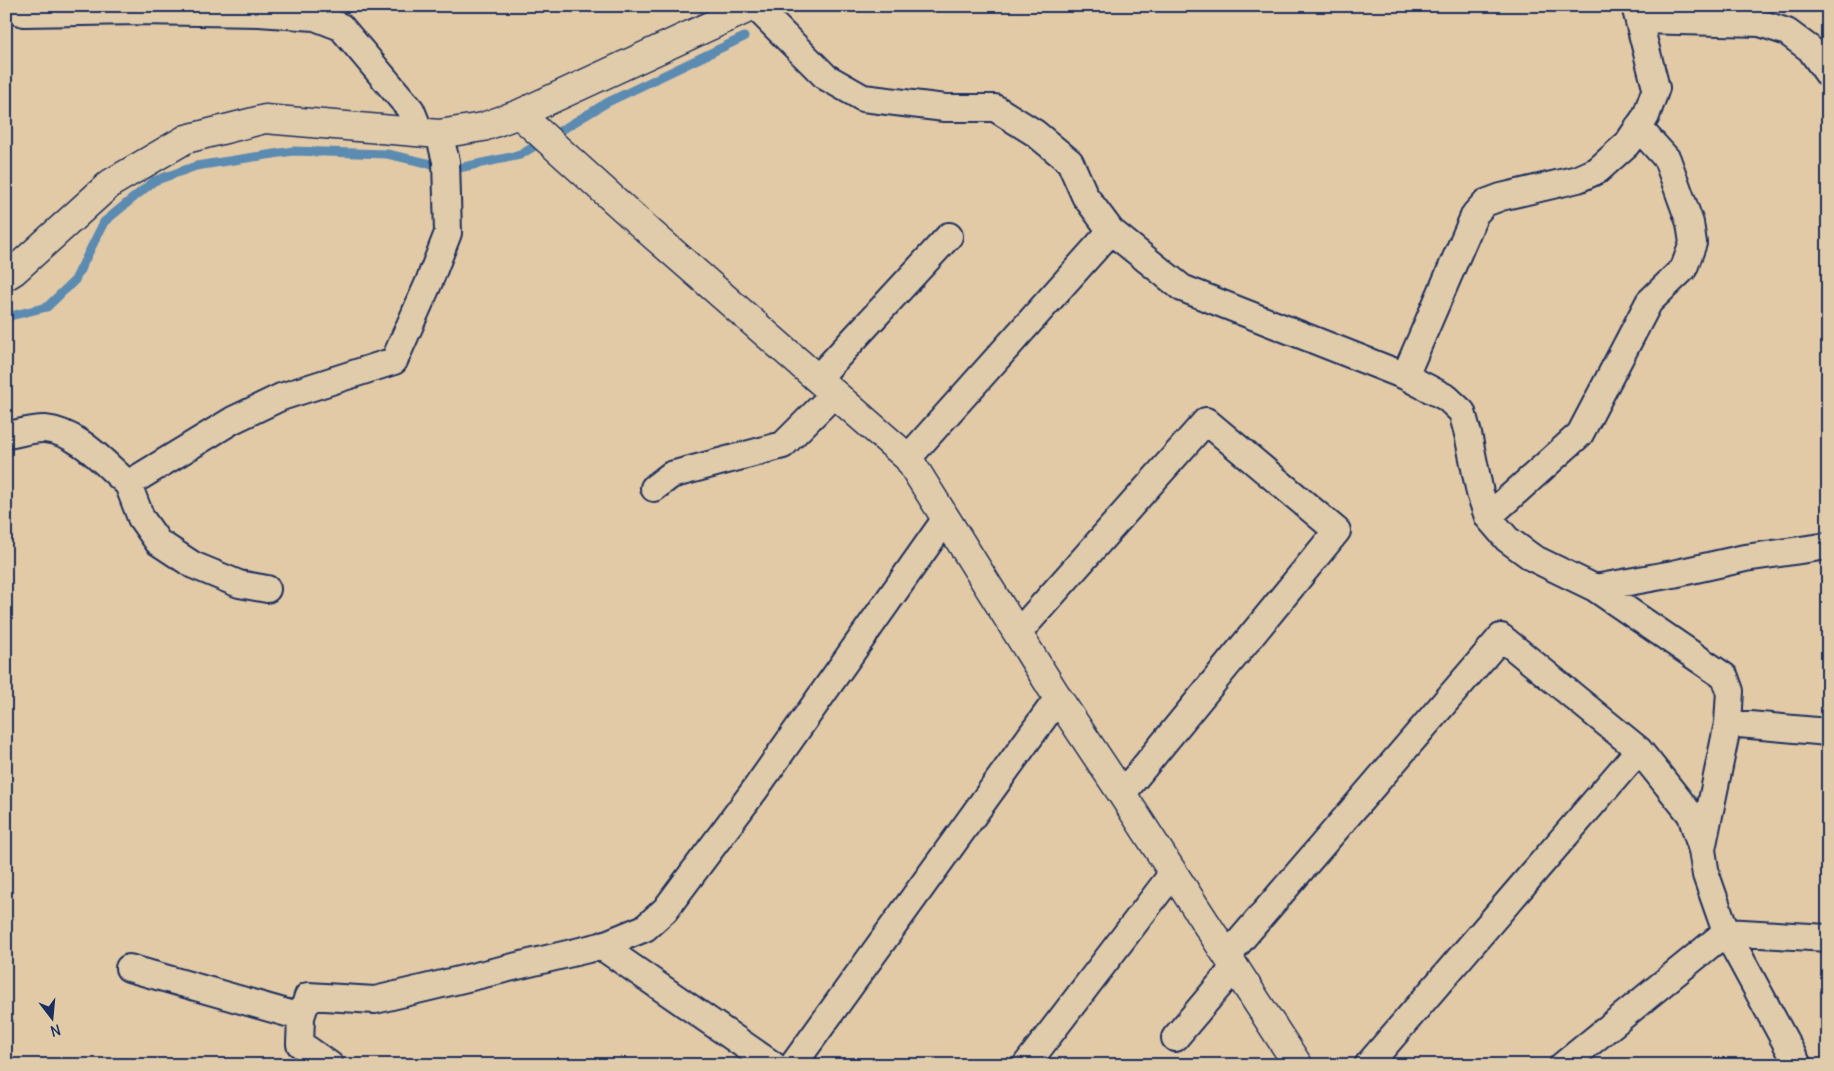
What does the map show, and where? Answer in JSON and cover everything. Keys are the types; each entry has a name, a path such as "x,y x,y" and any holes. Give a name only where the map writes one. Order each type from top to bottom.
{"street":[{"path":"6,8 24,14 138,11 259,13 315,17 341,27 430,133 446,168 448,233 429,282 394,361 281,397 233,420 128,484"},
{"path":"6,276 112,183 186,139 265,120 430,133 483,126 519,114 745,8 826,77 863,98 945,108 995,108 1035,133 1070,162 1085,196 1111,231 1182,288 1405,376 1447,398 1462,412 1480,494 1488,517 1507,539 1533,558 1595,588 1725,677 1730,691 1728,723 1702,850"},
{"path":"1405,376 1475,214 1485,203 1501,197 1578,179 1598,170 1627,144 1646,116 1656,88 1637,13 1760,24 1787,32 1810,49 1828,74"},
{"path":"519,114 652,234 908,458 1058,698 1298,1065"},
{"path":"1488,517 1580,434 1649,302 1684,268 1693,243 1690,223 1667,159 1638,127"},
{"path":"908,458 1111,231"},
{"path":"654,488 671,475 783,445 825,386 949,236"},
{"path":"1018,633 1206,421 1337,532 1122,794"},
{"path":"6,435 44,429 64,434 89,449 128,484 141,518 158,542 193,565 239,584 267,589"},
{"path":"330,1065 300,1044 301,1017 308,996 375,1000 601,946 645,928 665,910 754,791 945,520"},
{"path":"1595,588 1673,574 1745,558 1828,546"},
{"path":"1175,1038 1231,962 1502,637 1640,750 1691,815 1702,850 1706,875 1726,932 1798,1065"},
{"path":"792,1065 1058,698"},
{"path":"1728,723 1828,732"},
{"path":"1368,1065 1640,750"},
{"path":"1026,1065 1173,873"},
{"path":"1563,1065 1726,932 1828,938"},
{"path":"601,946 772,1065"},
{"path":"129,968 301,1017"}],"waterway":[{"path":"6,317 47,307 75,280 104,222 154,181 196,166 293,151 387,154 454,169 520,155 608,102 744,37"}]}
